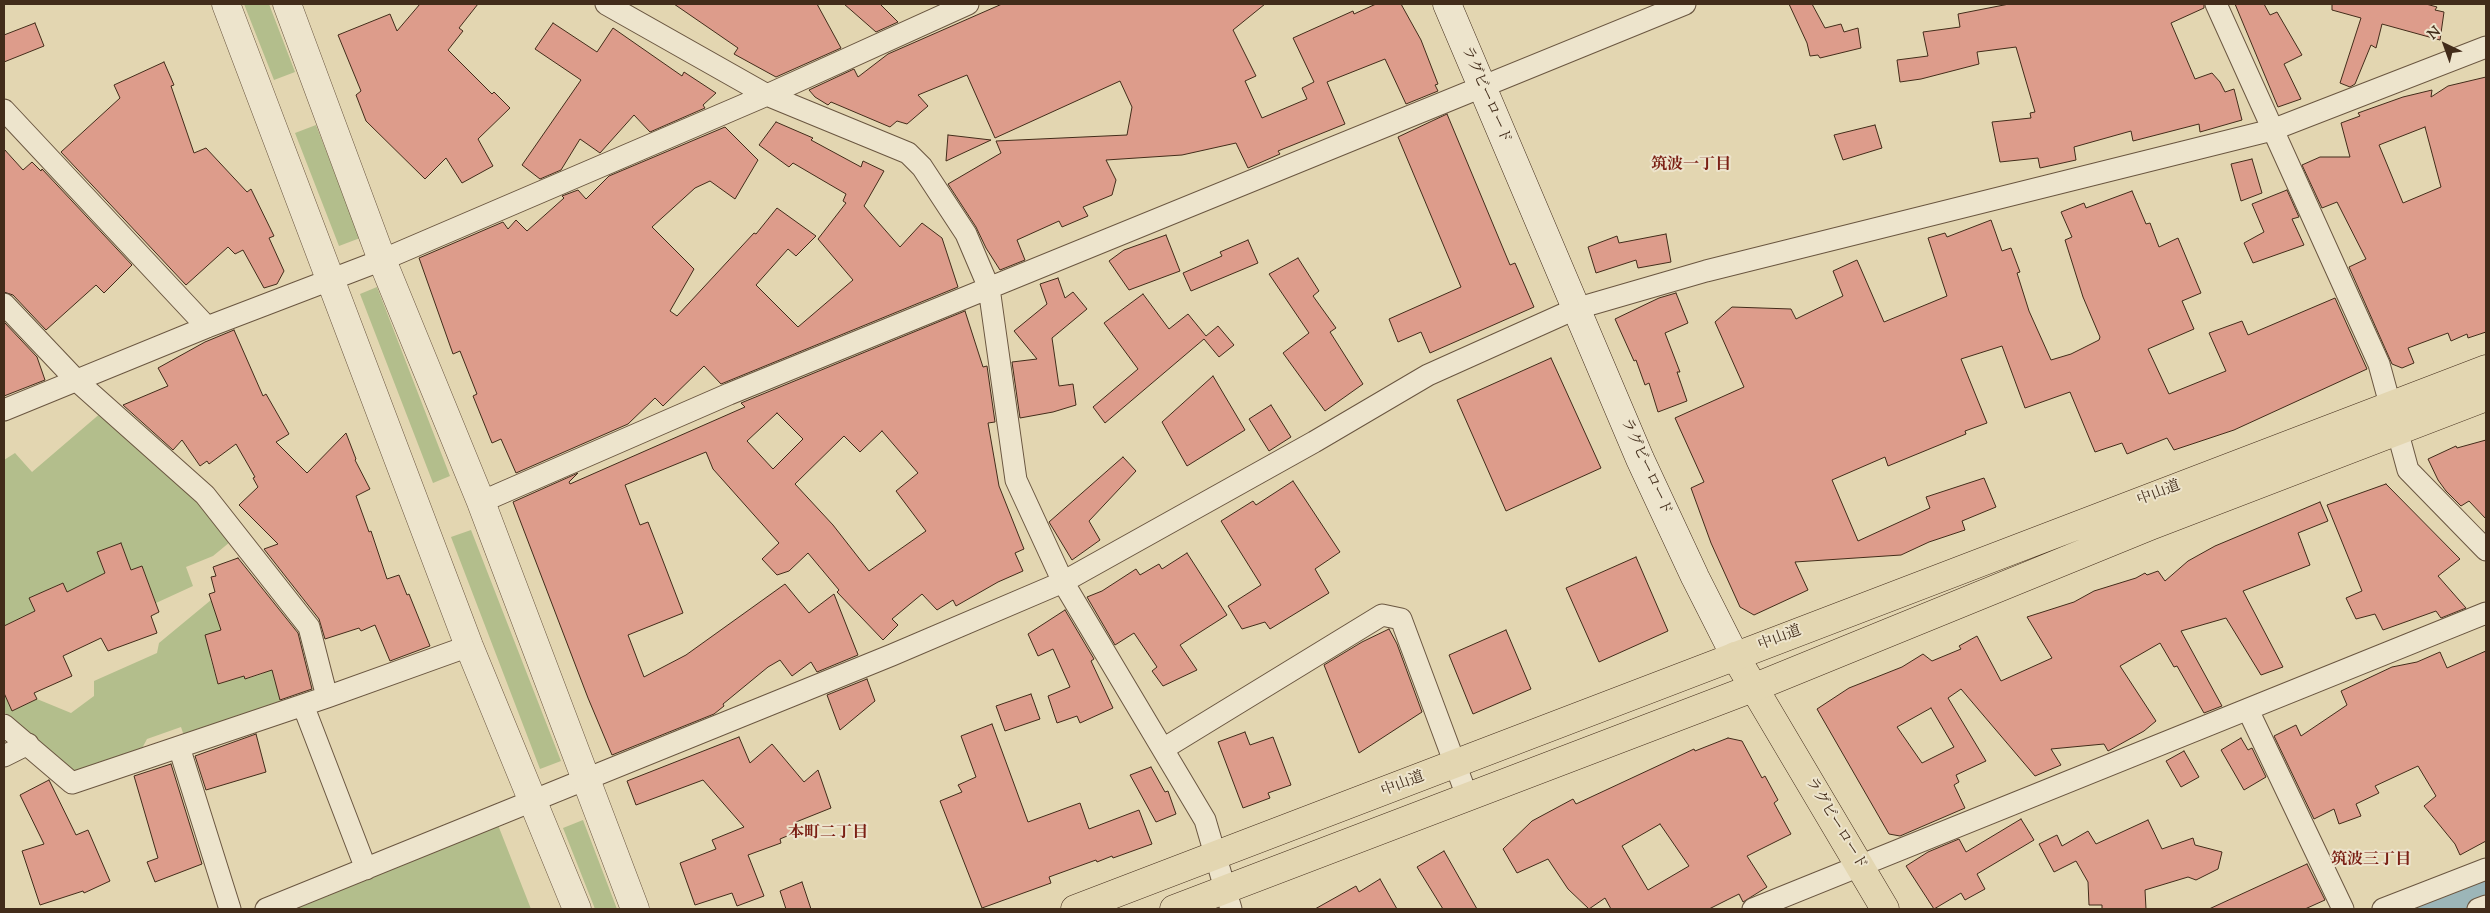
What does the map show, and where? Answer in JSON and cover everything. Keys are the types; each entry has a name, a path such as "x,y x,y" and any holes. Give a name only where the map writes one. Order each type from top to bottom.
{"main road":[{"name":"中山道","path":"1075,909 1456,765 1735,656 2486,369"},
{"name":"中山道","path":"1174,909 1228,899 1467,796 1753,688 2132,533 2486,397"},
{"name":"ラグビーロード","path":"1735,656 1885,909"}],"street":[{"path":"226,4 469,646 534,800 577,909"},
{"path":"286,4 382,260 481,502 584,780 635,909"},
{"path":"606,4 630,9 767,95 908,153 922,167 966,234 989,288 1016,480 1063,582 1205,820 1228,899"},
{"path":"4,410 207,327 382,260 767,95 968,4"},
{"name":"ラグビーロード","path":"1447,4 1640,459 1695,577 1735,656"},
{"path":"481,502 729,394 1685,4"},
{"path":"2216,4 2379,364 2408,470 2486,550"},
{"path":"266,909 892,655 1063,582 1314,442 1428,375 1575,309 1706,271 2272,130 2486,47"},
{"path":"4,110 207,327"},
{"path":"4,304 77,381 211,502 309,627 327,697"},
{"path":"1753,909 2486,614"},
{"path":"1163,749 1382,615 1401,619 1467,796"},
{"path":"4,724 72,783 327,697 469,646"},
{"path":"303,705 366,869"},
{"path":"2248,710 2343,909"},
{"path":"4,756 28,744"},
{"path":"179,747 230,909"},
{"path":"2383,909 2486,868"},
{"path":"2478,909 2486,906"}],"green space":[{"path":"244,4 269,4 295,72 274,80"},
{"path":"316,125 360,238 339,246 295,133"},
{"path":"377,287 450,476 433,483 360,294"},
{"path":"102,412 200,502 230,542 213,556 186,567 193,586 156,603 142,566 131,570 121,543 97,552 107,579 82,584 67,592 62,583 30,598 35,611 4,626 4,460 15,453 32,472"},
{"path":"471,530 561,761 540,769 451,537"},
{"path":"211,600 225,629 206,636 232,650 210,657 218,684 244,676 246,679 262,674 271,667 282,706 185,739 181,727 147,739 139,754 76,773 4,712 4,693 12,711 37,699 71,713 94,696 94,681 157,653 159,643"},
{"path":"583,820 617,909 595,909 563,828"},
{"path":"498,825 531,909 291,909"}],"building":[{"path":"420,4 478,4 459,28 463,31 448,50 492,94 494,92 510,108 478,139 493,166 462,183 446,158 425,179 366,121 356,95 361,91 338,35 390,14 397,31"},
{"path":"674,4 817,4 841,48 776,77 734,54 738,48"},
{"path":"844,4 880,4 898,22 876,32"},
{"path":"1002,4 1265,4 1233,30 1256,76 1245,81 1262,118 1307,99 1302,88 1314,82 1293,38 1353,11 1354,14 1376,4 1401,4 1421,40 1438,84 1435,85 1438,91 1406,104 1385,59 1327,82 1345,124 1278,151 1280,154 1248,168 1236,143 1182,155 1106,160 1116,180 1112,195 1083,207 1088,216 1062,227 1059,221 1017,240 1025,260 1000,270 986,248 976,227 948,184 1001,153 996,141 1127,135 1132,107 1120,81 995,138 967,75 918,95 928,106 907,124 897,121 890,127 831,102 828,105 815,97 809,90 854,69 858,77 888,54"},
{"path":"1789,4 1812,4 1825,28 1841,24 1844,32 1858,28 1861,48 1820,58 1818,55 1810,56 1807,43"},
{"path":"2009,4 2204,4 2204,8 2171,23 2195,79 2212,73 2220,82 2225,92 2234,89 2242,120 2200,132 2199,124 2133,141 2131,131 2074,147 2076,160 2040,168 2038,158 2000,162 1992,122 2031,118 2030,113 2035,112 2016,47 1977,52 1979,64 1921,79 1900,82 1897,60 1928,56 1923,32 1960,27 1958,14"},
{"path":"2235,4 2264,4 2270,15 2277,12 2302,55 2284,64 2301,99 2278,107"},
{"path":"2332,4 2426,4 2437,7 2435,10 2444,12 2440,40 2382,24 2376,48 2371,45 2355,84 2350,87 2340,83 2361,18 2332,10"},
{"path":"35,23 44,46 4,62 4,35"},
{"path":"553,23 597,52 613,28 682,76 684,72 716,93 703,105 705,108 650,132 634,115 600,153 580,139 561,170 540,179 522,165 581,80 535,49"},
{"path":"164,62 174,85 171,86 194,153 206,148 247,192 251,189 274,236 269,238 284,271 277,284 264,288 243,250 235,254 228,247 186,285 61,152 120,98 114,85"},
{"path":"2486,77 2486,332 2468,338 2467,334 2451,341 2448,333 2408,348 2414,363 2402,368 2392,364 2349,267 2366,259 2337,202 2322,208 2302,165 2320,157 2350,157 2341,123 2360,116 2358,113 2403,97 2432,90 2431,97 2448,86","holes":["2425,127 2441,187 2403,203 2379,145"]},
{"path":"1447,114 1510,265 1515,263 1534,307 1430,353 1421,332 1398,342 1389,319 1461,287 1398,137"},
{"path":"776,122 813,138 811,140 861,167 863,161 884,171 864,206 900,247 922,223 942,238 958,287 721,384 704,366 663,406 655,398 628,424 516,473 501,439 492,443 473,396 477,394 460,351 453,354 419,258 503,222 508,229 516,220 527,231 564,198 562,196 578,190 586,199 609,176 725,127 758,160 735,199 710,181 695,188 652,227 694,269 670,311 677,316 754,233 756,234 777,208 816,236 796,256 788,249 756,285 798,327 853,280 818,239 846,203 843,201 846,194 793,163 789,167 759,145"},
{"path":"1875,125 1882,148 1843,160 1834,135"},
{"path":"948,135 991,140 946,161"},
{"path":"4,149 23,170 32,162 41,171 42,169 132,265 104,293 96,285 46,330 13,295 4,292"},
{"path":"2252,159 2262,193 2241,201 2231,164"},
{"path":"2287,190 2299,217 2292,219 2304,245 2253,263 2244,243 2264,232 2252,204"},
{"path":"2132,191 2146,224 2150,223 2159,247 2178,238 2201,293 2182,301 2194,329 2148,349 2169,394 2226,371 2209,333 2242,321 2248,335 2335,298 2367,369 2234,430 2174,450 2167,438 2127,454 2122,443 2095,452 2070,392 2025,408 2002,346 1961,359 1987,423 1965,431 1966,434 1888,466 1885,457 1832,480 1858,541 1930,508 1926,497 1984,478 1996,507 1962,521 1965,530 1929,542 1901,555 1795,562 1808,590 1754,615 1740,607 1711,543 1691,488 1704,482 1675,418 1744,387 1715,322 1732,307 1791,309 1796,319 1843,296 1833,271 1857,260 1884,322 1947,296 1928,238 1945,233 1947,237 1991,220 2002,251 2011,248 2020,272 2017,273 2029,311 2051,360 2071,354 2099,340 2100,337 2083,297 2065,240 2072,237 2061,212 2084,203 2086,208"},
{"path":"1666,234 1671,262 1638,268 1636,260 1596,273 1588,247 1617,236 1619,243"},
{"path":"1166,235 1180,271 1129,290 1109,261 1124,250"},
{"path":"1248,240 1258,263 1191,291 1183,273 1222,256 1220,252"},
{"path":"1298,258 1319,291 1313,296 1336,328 1330,332 1363,384 1325,411 1283,353 1309,333 1269,274"},
{"path":"1058,278 1065,298 1073,292 1087,309 1052,338 1059,386 1073,384 1076,405 1053,412 1020,418 1012,362 1037,359 1014,331 1047,304 1040,284"},
{"path":"1676,293 1688,323 1665,333 1680,372 1677,372 1687,401 1658,412 1649,383 1645,385 1636,360 1634,361 1615,319 1659,298"},
{"path":"1143,294 1169,329 1188,314 1206,336 1218,326 1234,345 1219,357 1204,339 1105,423 1093,407 1138,369 1104,323"},
{"path":"965,311 983,367 987,366 995,422 988,423 999,486 1024,549 1015,553 1023,571 998,582 956,606 953,600 937,610 922,594 892,619 898,625 883,640 837,592 839,590 808,553 789,571 777,575 762,559 779,543 713,469 706,452 625,485 640,525 648,522 683,613 628,635 644,677 686,655 785,584 809,613 834,594 858,655 817,672 811,662 792,676 780,660 768,667 723,704 724,706 714,714 612,755 588,698 513,502 578,473 569,482 570,484 745,407 741,403","holes":["777,413 803,439 773,469 747,441","882,431 918,473 896,491 926,531 869,571 833,525 795,484 844,436 860,452"]},
{"path":"4,322 37,357 45,380 4,396"},
{"path":"234,330 263,396 266,394 289,434 276,442 307,473 346,433 355,460 370,489 356,496 369,532 371,531 387,579 399,575 407,595 409,594 430,646 390,661 375,625 361,631 359,628 325,639 319,619 264,549 278,544 239,505 258,487 253,478 255,477 236,444 209,464 207,461 200,466 182,440 173,450 123,405 168,386 158,368 205,342"},
{"path":"1551,358 1601,468 1506,511 1457,400"},
{"path":"1213,376 1245,430 1187,466 1162,422"},
{"path":"1271,405 1291,437 1269,451 1249,419"},
{"path":"2486,440 2486,519 2469,501 2461,506 2446,491 2438,480 2428,459 2456,446 2457,448"},
{"path":"1123,457 1136,471 1089,521 1100,540 1072,560 1049,522"},
{"path":"1293,481 1340,552 1315,569 1329,593 1270,629 1265,622 1242,629 1228,606 1261,585 1221,521 1253,501 1256,505"},
{"path":"2386,484 2460,559 2438,576 2466,608 2441,618 2436,611 2383,630 2375,614 2356,619 2346,598 2362,591 2327,505"},
{"path":"2320,502 2328,521 2298,533 2310,565 2243,591 2283,667 2261,675 2226,618 2181,631 2222,706 2204,713 2177,666 2174,667 2160,643 2120,666 2156,721 2144,731 2108,751 2104,744 2051,749 2061,765 2035,776 1961,689 1948,698 1986,761 1956,775 1959,782 1954,785 1965,808 1900,836 1889,834 1817,709 1849,688 1902,667 1923,654 1932,661 1961,649 1959,646 1977,636 2001,681 2052,658 2027,617 2074,602 2094,591 2136,578 2145,573 2147,575 2158,571 2165,581 2188,561 2215,546","holes":["1931,708 1954,747 1922,763 1897,727"]},
{"path":"121,543 131,570 142,566 159,612 151,616 157,633 108,651 101,638 63,656 72,676 34,693 37,699 12,711 4,693 4,626 35,611 29,598 63,583 67,592 105,573 97,552"},
{"path":"1187,553 1227,615 1180,645 1197,670 1163,686 1152,671 1157,667 1134,633 1115,645 1087,597 1102,591 1136,569 1140,575 1159,564 1162,569"},
{"path":"1636,557 1668,631 1599,662 1566,588"},
{"path":"238,558 298,633 312,689 280,700 272,670 245,679 244,676 218,684 205,635 221,630 209,594 215,592 211,577 216,576 213,567"},
{"path":"1065,610 1094,659 1091,661 1113,708 1080,723 1077,716 1057,723 1048,696 1070,687 1053,649 1038,656 1028,634"},
{"path":"1389,629 1397,644 1422,712 1359,753 1324,665 1362,642"},
{"path":"1506,630 1531,689 1473,714 1449,655"},
{"path":"2486,651 2486,841 2460,855 2455,844 2424,806 2436,796 2418,766 2375,786 2379,793 2356,804 2361,816 2339,824 2334,809 2314,819 2274,736 2296,725 2301,736 2347,705 2341,691 2392,667 2417,662 2440,652 2447,668"},
{"path":"867,679 875,701 840,730 827,695"},
{"path":"1031,694 1040,719 1005,731 996,706"},
{"path":"992,724 1028,822 1080,803 1089,829 1139,810 1152,844 1113,858 1112,856 1097,862 1096,860 1049,877 1051,883 982,908 940,801 962,792 958,785 976,777 961,736"},
{"path":"1245,732 1250,745 1273,737 1291,785 1268,793 1270,798 1243,808 1218,742"},
{"path":"256,734 266,772 206,790 195,756"},
{"path":"739,737 750,763 772,744 804,782 818,770 831,808 796,822 799,831 780,839 781,843 748,855 764,896 737,906 732,893 695,905 680,863 716,849 712,840 744,827 703,780 636,805 627,781"},
{"path":"1728,738 1742,741 1762,778 1765,776 1778,800 1774,803 1791,834 1747,856 1767,887 1743,902 1739,894 1709,909 1611,909 1605,898 1589,909 1568,889 1548,859 1517,873 1503,849 1532,821 1573,799 1576,804 1694,749 1695,751","holes":["1660,824 1689,866 1648,890 1622,846"]},
{"path":"2241,738 2248,750 2252,748 2266,777 2244,790 2221,750"},
{"path":"2184,751 2199,777 2181,787 2166,761"},
{"path":"171,764 202,864 155,882 147,862 158,858 134,776"},
{"path":"1151,767 1165,792 1168,791 1176,814 1156,822 1130,775"},
{"path":"49,780 76,835 88,830 110,881 84,893 83,891 40,905 22,851 44,844 20,795"},
{"path":"2021,819 2034,840 1977,874 1985,889 1965,900 1961,893 1934,909 1906,866 1928,852 1959,839 1966,852"},
{"path":"2148,820 2162,849 2193,838 2195,845 2222,852 2218,869 2196,880 2188,877 2145,890 2146,909 2102,909 2102,905 2089,905 2088,882 2076,861 2054,872 2039,844 2057,835 2062,846 2088,831 2096,844"},
{"path":"1444,851 1477,909 1443,909 1417,867"},
{"path":"2307,864 2325,900 2305,909 2209,909"},
{"path":"1380,879 1397,909 1315,909 1356,886 1359,892"},
{"path":"802,882 811,909 786,909 780,891"}],"waterway":[{"path":"2429,909 2486,887"}],"district":[{"name":"筑波一丁目","path":"1691,166"},
{"name":"本町二丁目","path":"828,834"},
{"name":"筑波三丁目","path":"2371,861"}]}
